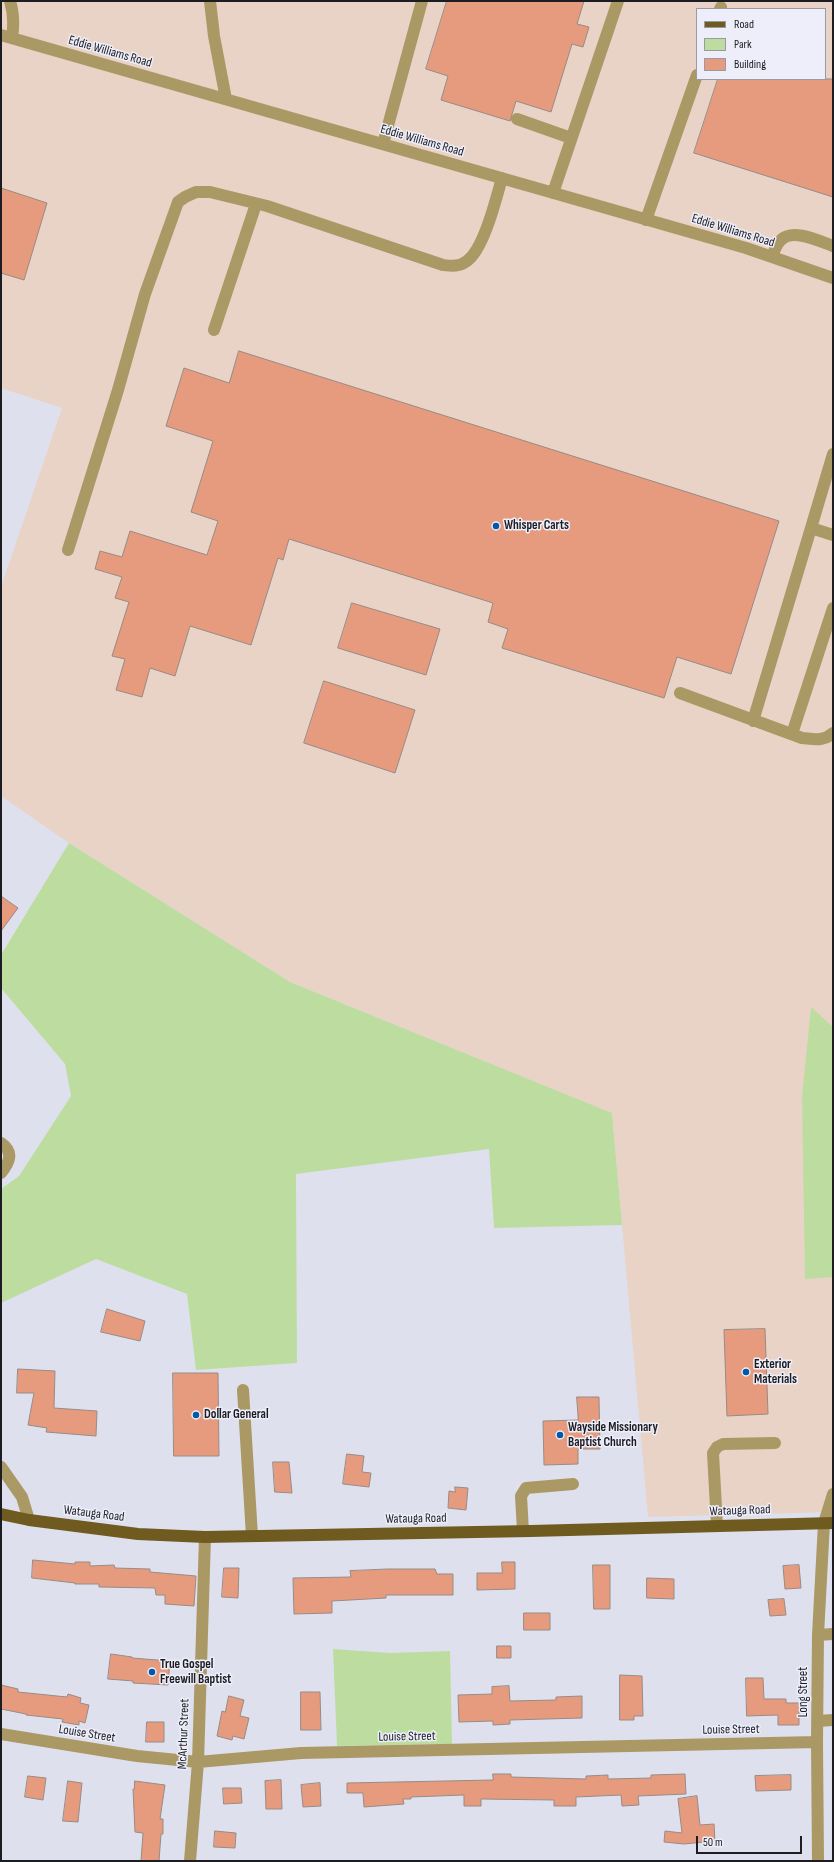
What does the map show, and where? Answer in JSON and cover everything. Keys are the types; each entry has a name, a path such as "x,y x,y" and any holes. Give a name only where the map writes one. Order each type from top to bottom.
{"main road":[{"name":"Watauga Road","path":"1,1514 29,1520 138,1534 205,1536 523,1531 828,1523"}],"street":[{"path":"6,37 14,24 13,9 10,1"},
{"path":"210,1 214,36 226,100"},
{"path":"383,144 422,1"},
{"path":"553,193 618,1"},
{"name":"Eddie Williams Road","path":"6,37 502,178 772,257 833,278"},
{"path":"646,220 696,78"},
{"path":"517,119 571,138"},
{"path":"68,550 118,390 145,294 178,202 196,192 210,192 256,204 443,265 456,266 468,261 476,252 486,230 502,178"},
{"path":"214,330 256,204"},
{"path":"772,257 781,240 788,235 798,235 833,246"},
{"path":"753,721 833,454"},
{"path":"811,528 833,534"},
{"path":"792,734 833,608"},
{"path":"680,693 792,734 816,740 827,739 833,733"},
{"path":"1,1143 8,1148 10,1156 7,1166 1,1173"},
{"path":"243,1390 252,1536"},
{"path":"717,1526 713,1453 717,1447 723,1444 776,1443"},
{"path":"1,1467 22,1497 29,1520"},
{"path":"523,1531 521,1496 526,1488 573,1484"},
{"name":"Long Street","path":"818,1861 818,1634 828,1523 833,1494"},
{"name":"McArthur Street","path":"190,1861 198,1762 205,1536"},
{"path":"818,1634 833,1634"},
{"path":"818,1721 833,1720"},
{"name":"Louise Street","path":"1,1734 137,1756 198,1762 301,1753 817,1742"}],"shaded area":[{"path":"1,1 833,1 833,1512 648,1517 612,1113 290,982 69,843 1,796 1,587 62,408 1,388"}],"green space":[{"path":"69,843 290,982 612,1113 622,1225 494,1228 489,1149 296,1174 297,1363 196,1370 187,1294 96,1259 1,1303 1,1189 19,1176 71,1096 65,1064 1,988 1,955"},
{"path":"811,1007 833,1027 833,1277 805,1279 802,1097"},
{"path":"333,1649 390,1653 450,1651 452,1744 337,1746"}],"building":[{"path":"447,1 584,1 577,24 589,27 583,47 572,44 551,112 516,101 510,121 441,100 448,76 426,69"},
{"path":"833,79 833,197 694,153 718,80"},
{"path":"1,188 47,203 24,280 1,273"},
{"name":"Whisper Carts","path":"239,351 779,521 731,674 677,657 664,698 502,648 508,629 488,622 493,603 289,539 283,560 278,558 251,645 190,626 175,676 150,668 142,697 116,690 125,659 112,656 129,602 115,598 122,577 95,569 100,551 122,557 130,531 207,555 218,521 191,512 213,441 166,426 184,368 229,383"},
{"path":"352,603 440,629 426,675 338,648"},
{"path":"324,681 415,710 395,773 304,743"},
{"path":"1,896 18,908 1,931"},
{"path":"107,1309 145,1321 140,1341 101,1332"},
{"name":"Exterior Materials","path":"765,1329 768,1414 727,1416 724,1330"},
{"path":"18,1369 55,1371 54,1408 97,1411 96,1436 46,1432 47,1428 28,1425 34,1393 17,1393"},
{"name":"Dollar General","path":"173,1373 218,1373 219,1456 174,1456"},
{"path":"577,1397 599,1397 600,1449 578,1449 578,1464 544,1465 543,1421 578,1420"},
{"path":"347,1454 364,1456 362,1472 371,1473 369,1487 343,1484"},
{"path":"273,1462 289,1462 292,1493 275,1492"},
{"path":"455,1487 468,1488 466,1510 448,1508 449,1491 455,1492"},
{"path":"33,1560 75,1564 75,1562 90,1562 90,1566 114,1565 115,1568 150,1569 150,1572 196,1576 194,1606 165,1604 165,1595 156,1595 155,1588 99,1587 99,1584 75,1584 32,1578"},
{"path":"502,1562 515,1562 515,1589 477,1590 477,1573 502,1573"},
{"path":"593,1565 610,1565 610,1609 594,1609"},
{"path":"799,1565 801,1588 785,1589 783,1566"},
{"path":"224,1568 239,1568 238,1598 222,1597"},
{"path":"435,1569 437,1574 453,1574 453,1595 386,1595 386,1598 332,1601 332,1613 294,1614 293,1578 351,1577 350,1571"},
{"path":"647,1578 674,1579 674,1599 647,1598"},
{"path":"784,1599 786,1615 770,1616 768,1600"},
{"path":"524,1613 550,1613 550,1630 524,1630"},
{"path":"497,1646 511,1646 511,1658 497,1658"},
{"path":"111,1654 132,1658 170,1661 168,1685 133,1683 133,1681 108,1679"},
{"path":"620,1675 642,1676 643,1716 634,1716 634,1720 620,1720"},
{"path":"746,1678 763,1678 764,1699 786,1699 786,1703 799,1703 799,1725 778,1725 778,1715 747,1716"},
{"path":"1,1685 18,1689 18,1692 67,1697 68,1694 81,1698 80,1703 89,1705 85,1723 79,1721 79,1725 62,1722 63,1719 26,1715 1,1709"},
{"path":"509,1686 510,1701 556,1700 556,1697 582,1696 582,1718 510,1720 510,1724 493,1725 493,1721 459,1722 458,1695 492,1694 492,1687"},
{"path":"301,1692 320,1692 321,1730 301,1730"},
{"path":"229,1696 244,1700 240,1716 249,1718 244,1739 233,1736 232,1740 217,1736 222,1711 225,1712"},
{"path":"147,1722 164,1722 164,1742 146,1742"},
{"path":"493,1774 511,1774 511,1777 586,1779 586,1776 608,1775 608,1779 651,1778 651,1775 685,1774 686,1794 638,1796 639,1805 622,1806 621,1795 576,1797 576,1806 554,1806 554,1800 481,1799 481,1806 464,1806 464,1795 411,1797 411,1799 403,1799 404,1804 364,1807 363,1793 347,1793 347,1783 493,1780"},
{"path":"791,1775 791,1790 756,1791 755,1776"},
{"path":"28,1776 46,1778 43,1800 25,1797"},
{"path":"281,1780 282,1809 266,1809 265,1781"},
{"path":"68,1781 82,1783 78,1822 63,1821"},
{"path":"135,1781 165,1785 160,1819 163,1819 163,1834 161,1834 159,1861 141,1861 143,1833 135,1832 133,1789"},
{"path":"320,1783 321,1806 303,1807 301,1785"},
{"path":"223,1788 241,1788 242,1803 224,1804"},
{"path":"697,1796 700,1825 714,1824 715,1841 684,1844 664,1842 665,1831 682,1833 678,1799"},
{"path":"215,1831 236,1833 235,1848 214,1847"}],"place":[{"name":"Whisper Carts","path":"496,526"},
{"name":"Exterior Materials","path":"746,1372"},
{"name":"Dollar General","path":"196,1415"},
{"name":"Wayside Missionary Baptist Church","path":"560,1435"},
{"name":"True Gospel Freewill Baptist","path":"152,1672"}]}
